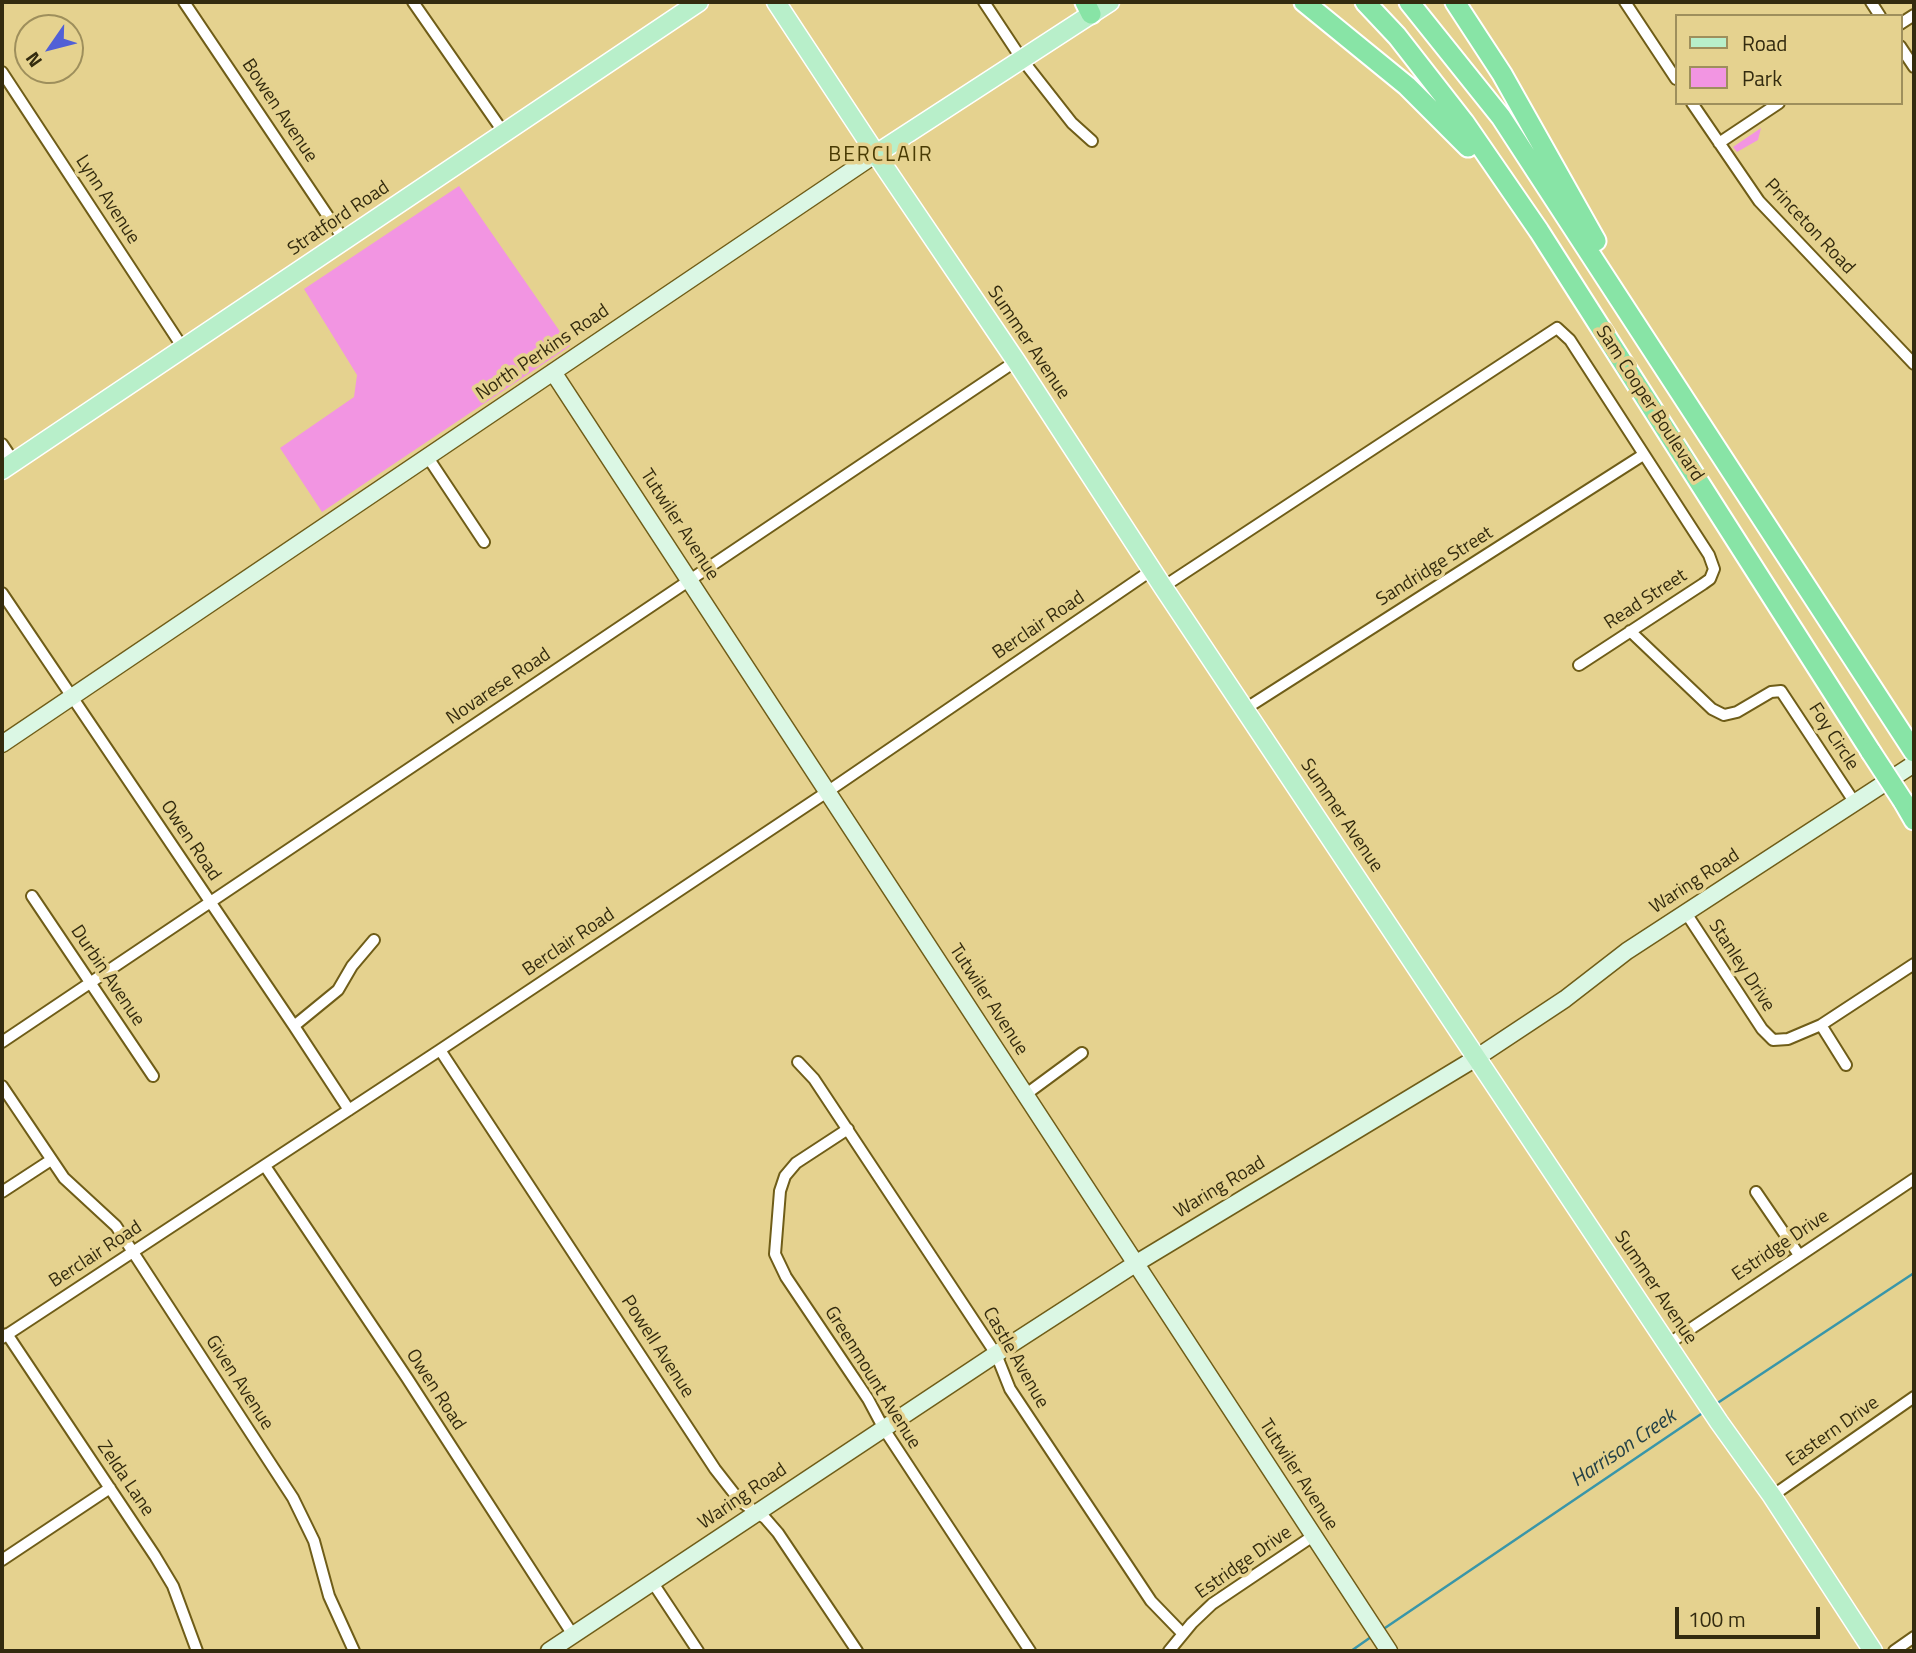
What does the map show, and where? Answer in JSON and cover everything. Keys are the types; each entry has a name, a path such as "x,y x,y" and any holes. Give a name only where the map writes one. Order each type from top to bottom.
{"highway":[{"path":"1304,2 1407,86 1444,121 1531,219"},
{"name":"Sam Cooper Boulevard","path":"1365,2 1397,36 1464,122 1531,219 1914,820"},
{"name":"Sam Cooper Boulevard","path":"1409,2 1501,117 1914,752"},
{"path":"1455,2 1502,75 1593,234 1612,285"}],"main road":[{"name":"Stratford Road","path":"8,466 699,2"},
{"name":"Summer Avenue","path":"776,2 1476,1058 1719,1422 1772,1496 1868,1649"},
{"name":"North Perkins Road","path":"876,154 1021,58 1088,8 1110,2"}],"street":[{"name":"Bowen Avenue","path":"184,2 344,240"},
{"path":"413,2 503,133"},
{"path":"984,2 1021,58 1072,123 1092,141"},
{"path":"1625,2 1674,76"},
{"path":"1902,49 1914,67"},
{"name":"Lynn Avenue","path":"2,72 183,348"},
{"name":"Princeton Road","path":"1693,105 1771,215 1914,364"},
{"path":"1719,143 1776,105"},
{"name":"North Perkins Road","path":"2,744 70,695 876,154"},
{"path":"1163,587 1557,328 1570,340 1643,455"},
{"name":"Novarese Road","path":"2,1042 1016,362"},
{"name":"Tutwiler Avenue","path":"553,372 1387,1648"},
{"path":"2,444 8,466"},
{"name":"Read Street","path":"1578,665 1710,579 1714,569 1709,555 1643,455"},
{"name":"Sandridge Street","path":"1245,709 1643,455"},
{"path":"427,456 484,542"},
{"name":"Berclair Road","path":"4,1336 265,1166 827,792 1152,570"},
{"name":"Owen Road","path":"2,593 349,1110"},
{"name":"Foy Circle","path":"1630,631 1712,709 1724,715 1737,712 1771,692 1781,691 1855,803"},
{"name":"Waring Road","path":"549,1651 1135,1264 1476,1058 1565,999 1610,963 1914,764"},
{"name":"Durbin Avenue","path":"32,896 153,1076"},
{"name":"Stanley Drive","path":"1686,913 1762,1029 1773,1040 1788,1039 1821,1025 1914,964"},
{"path":"294,1026 338,990 352,966 374,940"},
{"path":"1821,1025 1846,1065"},
{"name":"Powell Avenue","path":"440,1050 716,1469 740,1501 757,1512 778,1533 857,1651"},
{"path":"1025,1095 1082,1053"},
{"name":"Castle Avenue","path":"798,1062 810,1073 848,1129 996,1354 1010,1389 1151,1601 1183,1634"},
{"name":"Given Avenue","path":"2,1086 51,1160 81,1195 116,1226 293,1498 314,1541 329,1596 354,1651"},
{"name":"Greenmount Avenue","path":"848,1129 796,1163 785,1176 779,1202 775,1255 786,1277 1030,1651"},
{"path":"2,1192 51,1160"},
{"name":"Owen Road","path":"265,1166 407,1378 573,1635"},
{"name":"Estridge Drive","path":"1668,1344 1914,1179"},
{"path":"1756,1192 1799,1255"},
{"name":"Zelda Lane","path":"4,1336 110,1488 173,1586 197,1651"},
{"name":"Eastern Drive","path":"1772,1496 1914,1397"},
{"path":"2,1560 110,1488"},
{"name":"Estridge Drive","path":"1169,1651 1212,1604 1313,1536"},
{"path":"653,1583 698,1651"},
{"path":"1894,1651 1914,1637"}],"green space":[{"path":"1761,128 1758,140 1737,152 1733,147"},
{"path":"459,186 570,346 322,512 280,448 354,397 357,375 304,289"}],"waterway":[{"name":"Harrison Creek","path":"1716,1404 1914,1273"},
{"name":"Harrison Creek","path":"1382,1630 1704,1412"},
{"name":"Harrison Creek","path":"1351,1651 1371,1637"}],"district":[{"name":"BERCLAIR","path":"881,156"}]}
